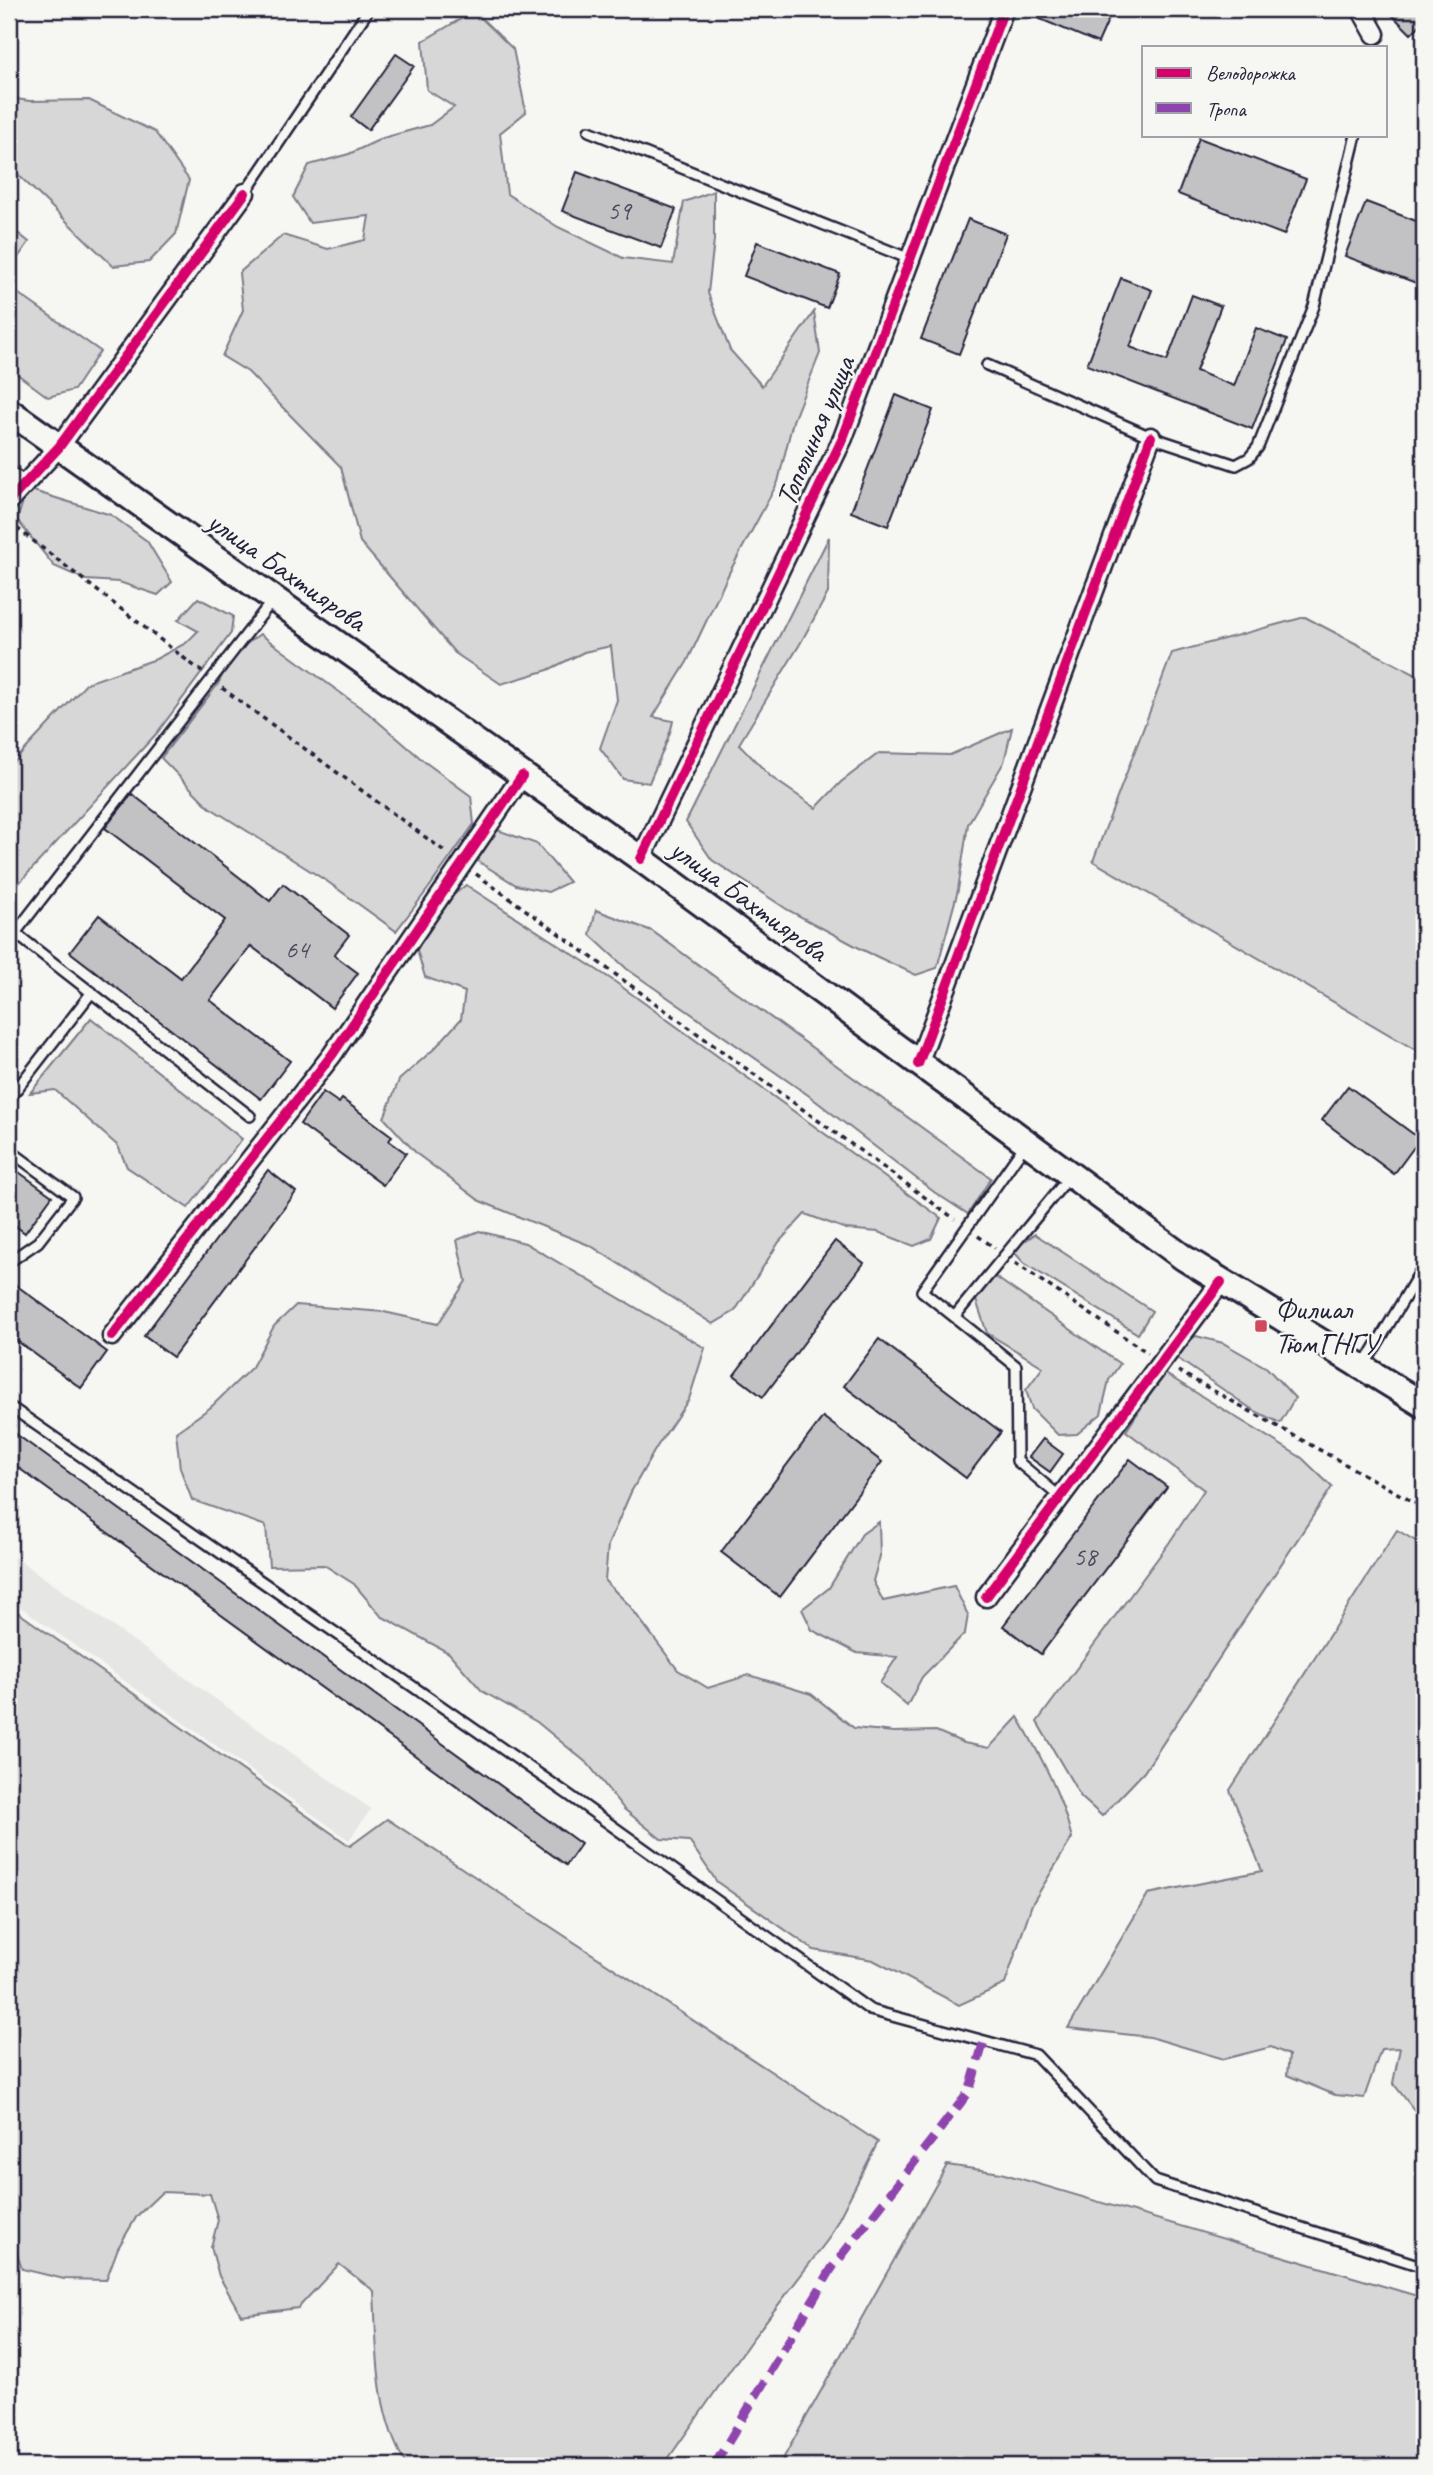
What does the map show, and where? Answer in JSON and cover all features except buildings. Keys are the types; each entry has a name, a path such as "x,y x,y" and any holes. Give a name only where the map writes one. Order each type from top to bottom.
{"main road":[{"name":"улица Бахтиярова","path":"9,411 641,859 1070,1176 1221,1282 1424,1405"}],"street":[{"name":"Тополиная улица","path":"641,859 843,438 1004,9"},
{"path":"1361,9 1374,40"},
{"path":"9,501 16,481 59,447 245,193"},
{"path":"918,1064 1151,437"},
{"path":"112,1336 332,1055 522,776"},
{"path":"986,1597 1221,1282"}],"lane":[{"path":"245,193 369,9"},
{"path":"589,131 910,260"},
{"path":"987,365 1151,437 1236,466 1249,458 1258,447 1314,306 1356,136"},
{"path":"250,1116 92,992 11,935 273,600"},
{"path":"9,1099 92,992"},
{"path":"1027,1143 922,1291 1016,1366 1017,1461 1060,1497"},
{"path":"9,1150 73,1197 38,1242 9,1262"},
{"path":"954,1316 1070,1176"},
{"path":"1363,1369 1424,1265"},
{"path":"9,1406 569,1795 870,2010 1036,2055 1156,2181 1424,2267"}],"path":[{"path":"9,522 210,679 1005,1255 1161,1362 1424,1508"}],"shaded area":[{"path":"474,11 513,49 526,112 500,133 507,194 558,227 623,258 673,264 684,202 714,191 714,240 708,293 730,350 762,386 814,312 820,353 793,421 778,482 729,573 687,662 653,717 673,721 649,783 623,779 600,748 617,700 611,646 584,652 548,670 501,684 455,653 360,542 341,467 248,372 222,356 243,310 239,273 283,235 328,249 365,240 369,216 310,223 293,197 309,165 349,154 383,138 430,125 454,107 427,90 423,41"},
{"path":"9,98 30,101 89,100 155,132 189,180 176,234 149,262 113,266 9,166"},
{"path":"9,226 29,242 14,263 9,259"},
{"path":"9,287 100,351 74,390 48,397 9,368"},
{"path":"27,489 111,515 147,541 172,582 158,595 119,582 86,580 54,566 17,520"},
{"path":"829,537 828,593 739,744 771,777 816,808 841,782 879,753 950,755 1012,728 1004,762 968,824 958,890 937,968 916,975 788,910 712,860 686,822"},
{"path":"198,598 233,616 231,633 157,733 9,894 9,767 87,683 156,659 186,643 198,631 178,620"},
{"path":"1305,617 1424,679 1424,1055 1093,861 1172,653"},
{"path":"260,634 368,713 425,762 471,796 474,824 396,931 328,882 209,807 161,758 218,684 233,654"},
{"path":"489,827 537,844 569,882 548,892 516,885 471,857"},
{"path":"466,885 611,979 941,1218 931,1239 914,1246 878,1232 846,1229 805,1214 779,1242 735,1311 713,1324 591,1246 480,1201 417,1154 384,1118 399,1080 435,1048 461,1019 465,992 425,977 417,950 436,909"},
{"path":"596,910 652,931 991,1178 968,1214 934,1192 808,1095 627,969 590,935"},
{"path":"91,1018 242,1139 188,1208 127,1167 118,1146 55,1090 30,1093"},
{"path":"479,1231 525,1243 705,1348 689,1399 631,1492 608,1545 605,1581 629,1605 678,1670 708,1688 749,1675 811,1694 854,1728 894,1732 936,1731 964,1743 989,1748 1018,1717 1050,1776 1072,1838 1032,1904 1005,1984 959,2005 873,1960 814,1950 717,1882 689,1841 661,1839 624,1809 588,1764 537,1722 482,1691 449,1653 381,1616 354,1584 324,1565 269,1566 266,1526 192,1500 180,1468 176,1432 211,1407 252,1367 274,1326 296,1305 384,1312 438,1324 466,1281 457,1240"},
{"path":"1035,1234 1152,1311 1138,1334 1024,1263 1012,1250"},
{"path":"994,1276 1120,1364 1109,1380 1101,1414 1077,1434 1058,1435 1032,1409 1026,1390 1043,1367 987,1333 976,1300"},
{"path":"1196,1336 1223,1343 1267,1368 1295,1398 1280,1423 1253,1410 1171,1354"},
{"path":"1164,1373 1302,1458 1332,1487 1144,1772 1102,1816 1081,1797 1037,1722 1169,1543 1204,1490 1126,1431"},
{"path":"879,1522 880,1556 873,1581 883,1601 954,1586 968,1615 965,1633 922,1677 907,1706 880,1683 897,1657 857,1653 812,1630 802,1609 829,1588 862,1534"},
{"path":"1397,1530 1424,1546 1424,2117 1415,2111 1393,2083 1400,2048 1381,2049 1364,2098 1335,2095 1287,2075 1289,2055 1271,2047 1224,2059 1150,2037 1068,2028 1148,1894 1262,1871 1230,1790"},
{"path":"9,1553 371,1809 349,1840 9,1599"},
{"path":"9,1606 350,1846 387,1819 878,2142 829,2238 750,2342 663,2466 407,2466 389,2425 383,2403 377,2359 374,2291 339,2264 298,2308 241,2315 219,2276 211,2247 218,2220 210,2194 162,2192 137,2216 118,2248 106,2280 64,2279 22,2269 9,2230"},
{"path":"947,2165 1001,2173 1424,2298 1424,2466 779,2466"}],"marked path":[{"path":"714,2466 832,2268 969,2092 984,2041"}],"cycle path":[{"path":"641,859 843,438 1004,9"},
{"path":"9,501 59,447 245,193"},
{"path":"918,1064 1151,437"},
{"path":"112,1336 332,1055 522,776"},
{"path":"986,1597 1221,1282"}],"place":[{"name":"Филиал ТюмГНГУ","path":"1261,1326"}]}
